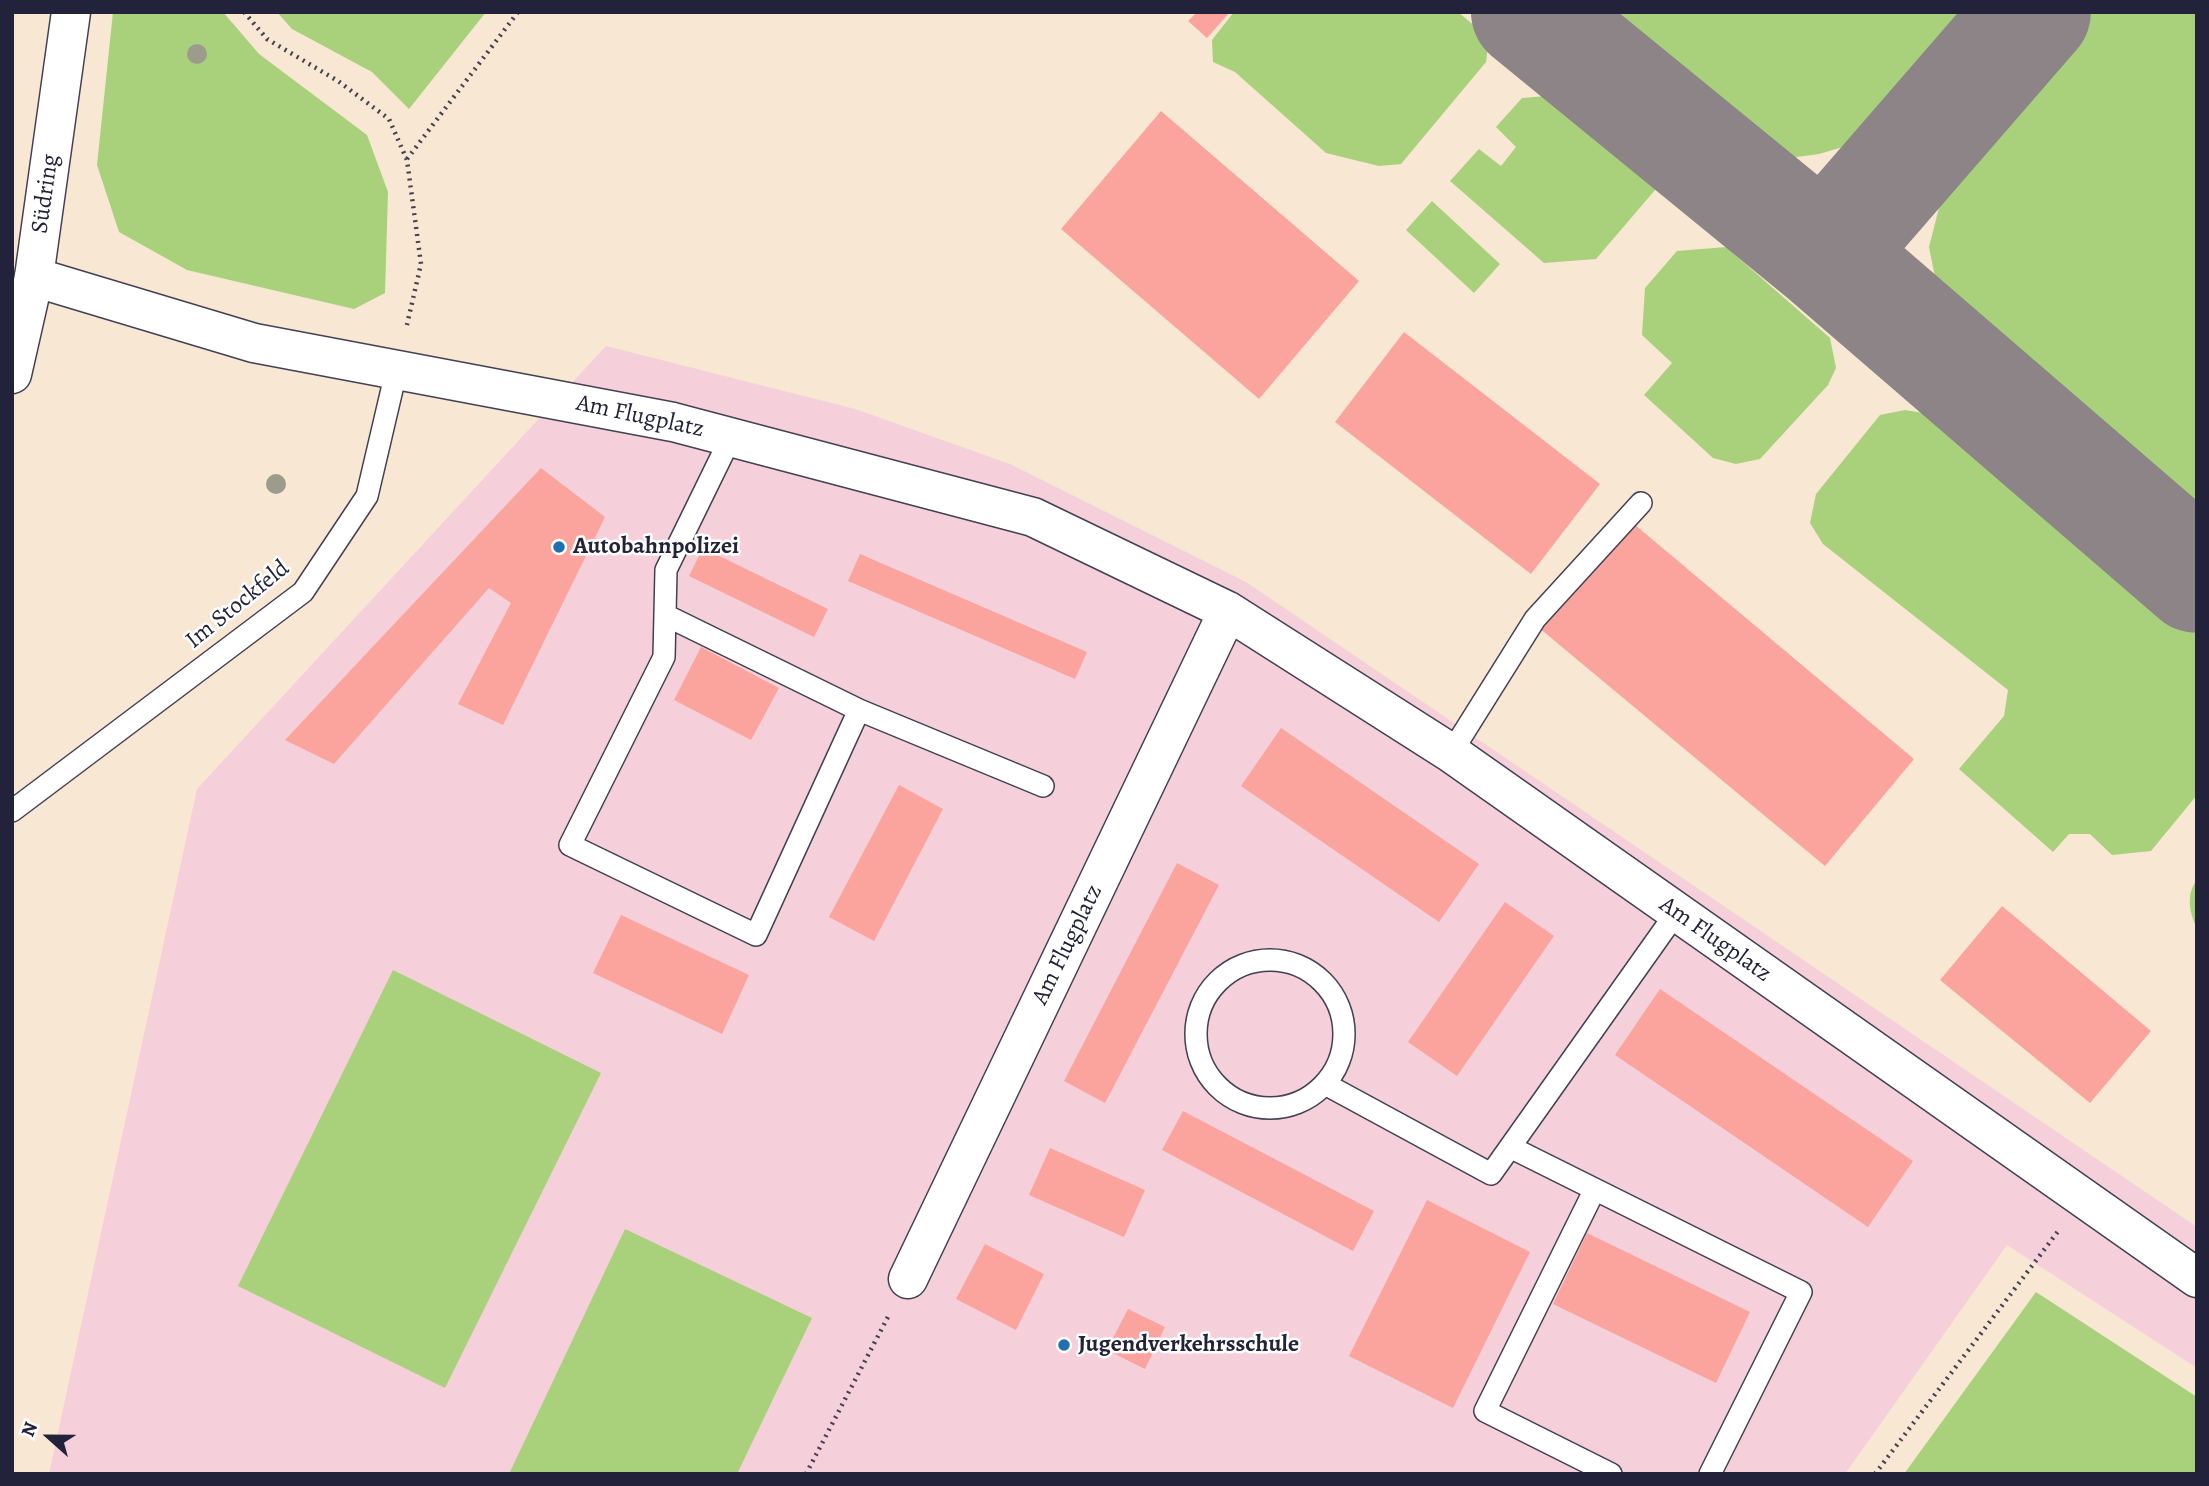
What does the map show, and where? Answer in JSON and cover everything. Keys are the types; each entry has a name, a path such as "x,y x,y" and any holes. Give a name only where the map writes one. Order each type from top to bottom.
{"street":[{"name":"Südring","path":"12,373 34,277 71,12"},
{"name":"Am Flugplatz","path":"34,277 173,321 254,343 673,422 1034,517 1228,611 1451,753 2197,1278"},
{"name":"Am Flugplatz","path":"908,1279 1228,611"}],"lane":[{"name":"Im Stockfeld","path":"12,810 303,592 367,496 397,368"},
{"path":"731,437 666,570 664,657 570,845 756,935 859,710"},
{"path":"1451,753 1535,619 1641,503"},
{"path":"665,615 859,710 1043,786"},
{"path":"1325,1084 1491,1174 1676,913"},
{"path":"1276,958 1299,964 1319,977 1334,995 1343,1017 1344,1041 1338,1064 1325,1084 1305,1100 1282,1108 1256,1108 1233,1099 1213,1083 1200,1061 1195,1037 1198,1012 1209,989 1227,971 1251,961 1276,958"},
{"path":"1510,1147 1801,1292 1710,1474"},
{"path":"1594,1191 1485,1411 1611,1474"}],"path":[{"path":"244,12 267,39 338,81 389,119 407,160 421,264 397,368"},
{"path":"407,160 518,12"},
{"path":"1875,1474 2050,1238 2087,1202"},
{"path":"806,1474 908,1279"}],"shaded area":[{"path":"606,346 855,409 1010,464 1246,582 2197,1227 2197,1368 2007,1245 1845,1474 49,1474 197,789"}],"green space":[{"path":"113,12 223,12 259,54 367,135 388,192 385,293 354,309 187,270 119,232 97,165"},
{"path":"277,12 486,12 409,109 372,72 292,29"},
{"path":"1234,12 1458,12 1489,38 1486,62 1401,164 1379,166 1326,153 1235,72 1213,62 1212,40"},
{"path":"1580,12 2001,12 1925,96 1880,136 1819,154 1753,163 1690,133 1565,29"},
{"path":"2064,12 2197,12 2197,554 1948,342 1929,247 1953,153"},
{"path":"1559,95 1661,183 1596,259 1544,263 1450,181 1479,149 1501,166 1516,147 1496,127 1522,98"},
{"path":"1432,201 1500,264 1474,293 1406,230"},
{"path":"1726,247 1830,338 1836,368 1828,385 1760,459 1736,464 1713,458 1644,395 1672,363 1642,335 1645,288 1677,251"},
{"path":"1905,410 1935,415 2197,635 2197,795 2151,851 2112,855 2090,834 2069,834 2053,852 1959,769 2004,716 2008,690 1823,544 1810,523 1816,494 1880,415"},
{"path":"2197,880 2197,928 2190,903 2191,891"},
{"path":"393,970 601,1073 445,1388 238,1286"},
{"path":"625,1229 812,1318 737,1474 509,1474"},
{"path":"2036,1292 2197,1397 2197,1474 1904,1474"}],"building":[{"path":"1197,12 1230,12 1207,38 1188,21"},
{"path":"1161,111 1359,281 1259,399 1061,229"},
{"path":"1404,332 1600,484 1531,574 1335,422"},
{"path":"541,468 605,517 503,725 458,704 511,603 489,588 334,764 285,740"},
{"path":"1628,519 1914,759 1825,866 1538,627"},
{"path":"703,548 828,609 814,637 689,576"},
{"path":"860,554 1087,652 1075,679 848,581"},
{"path":"701,647 779,688 751,740 674,700"},
{"path":"1281,728 1479,864 1439,922 1241,786"},
{"path":"899,785 943,809 874,941 829,917"},
{"path":"1177,863 1219,885 1105,1103 1064,1081"},
{"path":"1505,902 1554,936 1457,1076 1408,1042"},
{"path":"2002,906 2151,1031 2090,1103 1940,980"},
{"path":"621,915 749,975 722,1034 593,973"},
{"path":"1660,989 1913,1161 1868,1227 1615,1055"},
{"path":"1183,1111 1374,1211 1353,1251 1162,1150"},
{"path":"1050,1148 1145,1190 1124,1237 1029,1195"},
{"path":"1427,1200 1530,1252 1453,1408 1349,1356"},
{"path":"1587,1233 1750,1312 1716,1383 1553,1304"},
{"path":"985,1244 1044,1274 1016,1330 956,1299"},
{"path":"1128,1309 1165,1327 1145,1369 1107,1350"}],"taxiway":[{"path":"1528,12 1824,254 2197,576"},
{"path":"1824,254 2034,12"}],"place":[{"name":"Autobahnpolizei","path":"559,547"},
{"name":"Jugendverkehrsschule","path":"1064,1345"}]}
